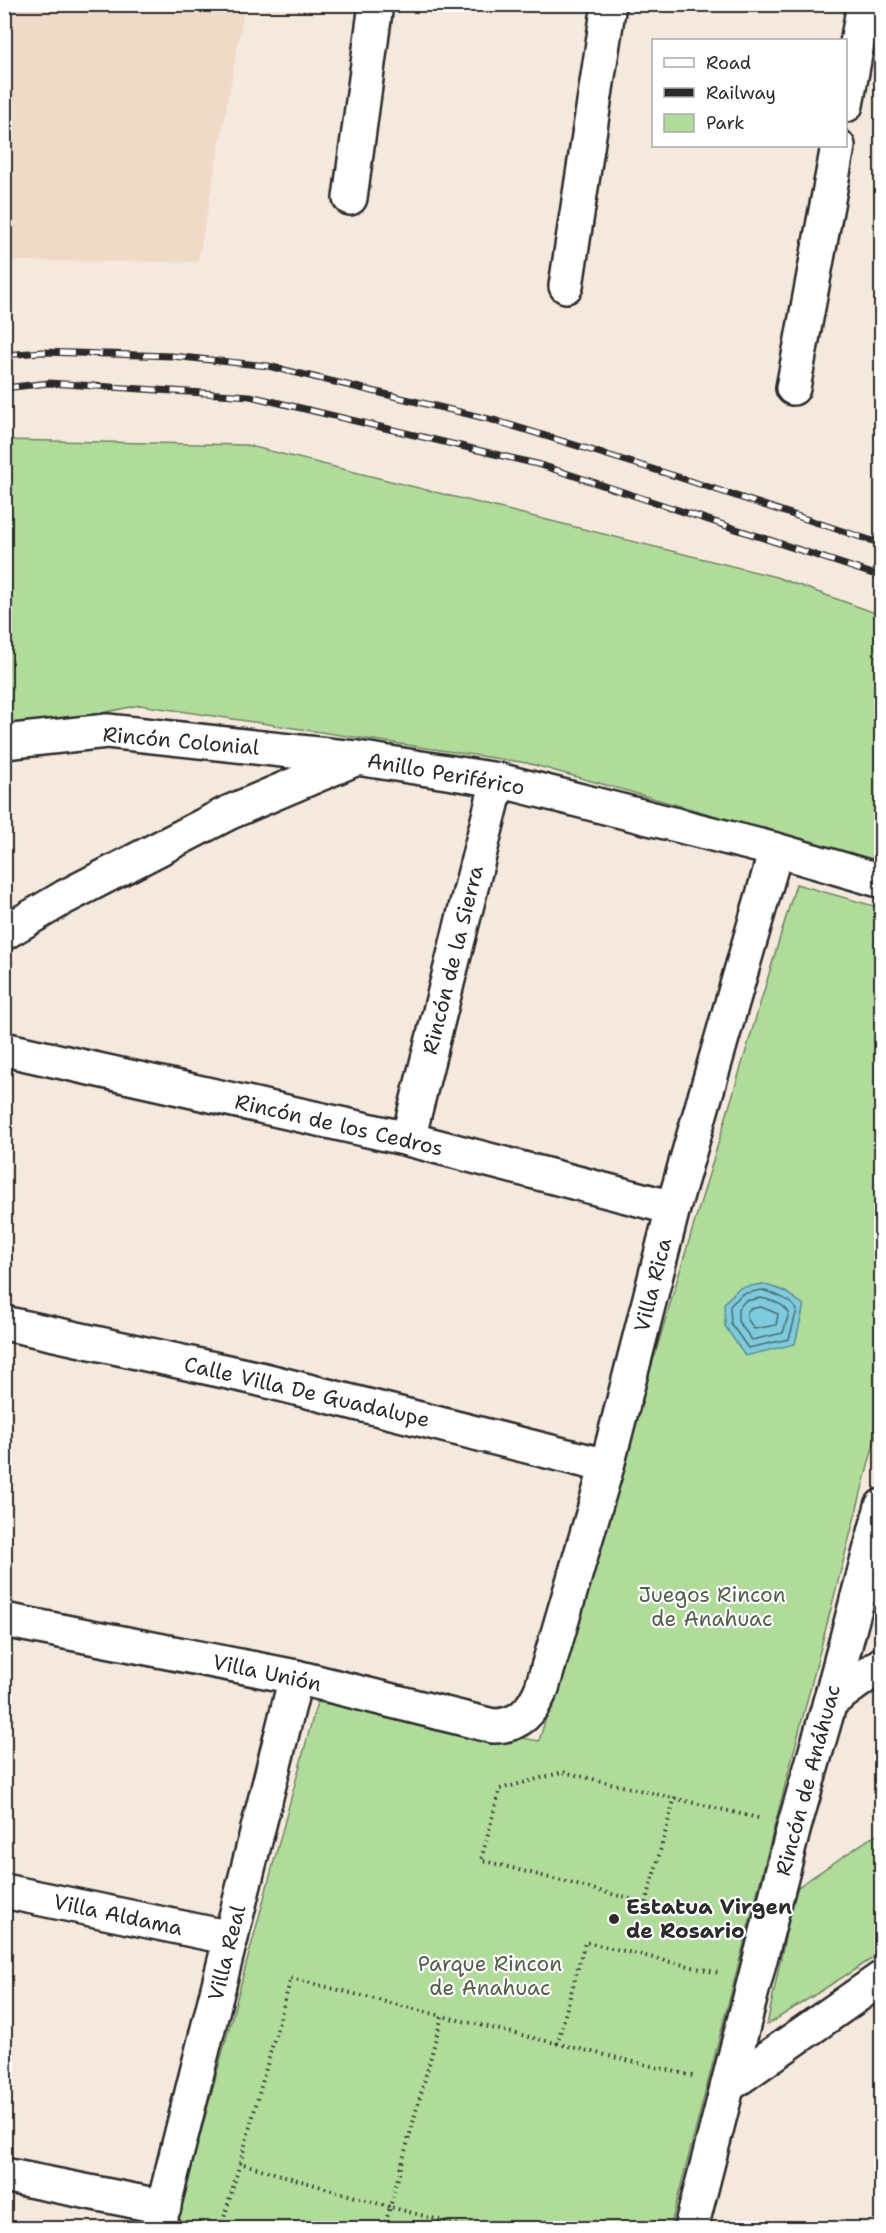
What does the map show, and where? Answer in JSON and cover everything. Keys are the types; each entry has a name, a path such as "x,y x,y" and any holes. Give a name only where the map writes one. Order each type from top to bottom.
{"street":[{"path":"350,198 376,4"},
{"path":"566,286 609,4"},
{"path":"847,99 864,4"},
{"path":"793,388 838,147"},
{"name":"Rincón Colonial","path":"4,742 107,731 357,758"},
{"name":"Anillo Periférico","path":"4,933 65,897 228,813 357,758 498,780 776,850 882,881"},
{"name":"Rincón de la Sierra","path":"408,1139 498,780"},
{"name":"Villa Rica","path":"526,1716 535,1705 542,1688 608,1466 673,1208 776,850"},
{"name":"Rincón de los Cedros","path":"4,1049 408,1139 673,1208"},
{"name":"Calle Villa De Guadalupe","path":"4,1323 260,1379 608,1466"},
{"name":"Rincón de Anáhuac","path":"692,2229 794,1827 882,1506"},
{"name":"Villa Unión","path":"4,1620 296,1677 493,1726 512,1724 526,1716"},
{"path":"830,1702 882,1664"},
{"name":"Villa Real","path":"161,2218 296,1677"},
{"name":"Villa Aldama","path":"4,1891 231,1938"},
{"path":"729,2085 882,1978"},
{"path":"4,2175 161,2218"}],"path":[{"path":"675,1797 646,1903 481,1860 500,1789 563,1772 675,1797 794,1827"},
{"path":"557,2044 585,1942 755,1982"},
{"path":"221,2229 291,1978 729,2085"},
{"path":"384,2229 442,2016"},
{"path":"240,2163 470,2229"}],"shaded area":[{"path":"5,4 245,5 198,262 5,261"}],"green space":[{"path":"5,440 246,445 776,577 881,615 881,862 527,763 140,705 5,733"},
{"name":"Parque Rincon de Anahuac","path":"796,884 881,908 881,1416 670,2228 175,2228 317,1702 539,1741"},
{"path":"881,1831 881,1953 767,2025 795,1889"}],"water":[{"path":"763,1284 784,1291 804,1305 795,1344 745,1356 725,1326 724,1303 739,1288"}],"railway":[{"path":"4,355 42,352 172,356 268,366 497,421 882,544"},
{"path":"4,388 49,383 250,396 541,465 882,577"}],"place":[{"name":"Estatua Virgen de Rosario","path":"614,1919"}],"park label":[{"name":"Juegos Rincon de Anahuac","path":"712,1607"}]}
